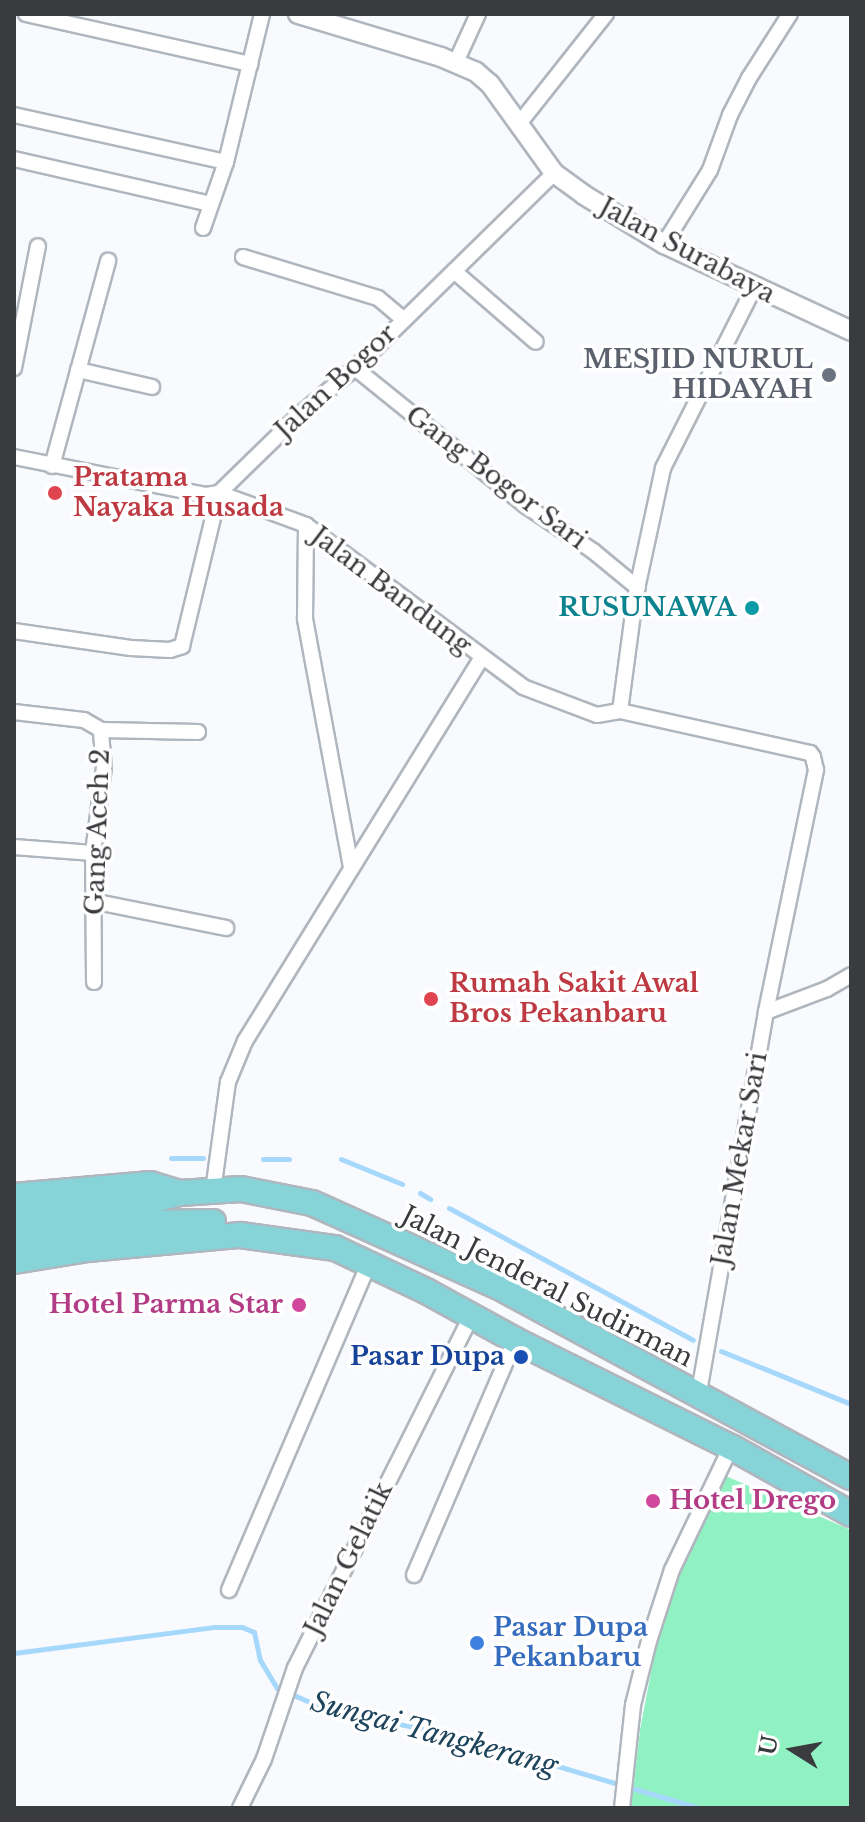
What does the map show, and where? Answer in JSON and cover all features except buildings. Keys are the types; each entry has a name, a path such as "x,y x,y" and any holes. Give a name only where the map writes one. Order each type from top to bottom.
{"main road":[{"name":"Jalan Jenderal Sudirman","path":"14,1196 144,1184 180,1193 241,1189 287,1196 341,1214 499,1287 851,1477"},
{"path":"14,1239 146,1213 180,1193"},
{"path":"14,1217 146,1213 215,1222 240,1235"},
{"path":"14,1261 100,1248 240,1235 335,1248 426,1291 515,1340 731,1447 851,1514"}],"street":[{"path":"26,14 250,64"},
{"path":"203,228 226,162 262,14"},
{"name":"Jalan Surabaya","path":"298,14 341,20 476,72 490,84 554,173 664,244 851,331"},
{"path":"456,62 478,14"},
{"path":"518,125 606,14"},
{"path":"664,244 710,170 730,115 749,78 790,14"},
{"path":"14,115 226,162"},
{"path":"14,159 210,204"},
{"name":"Jalan Bogor","path":"219,493 298,416 355,368 554,173"},
{"path":"14,368 38,246"},
{"path":"243,257 378,298 404,320"},
{"path":"52,466 108,261"},
{"path":"454,271 536,342"},
{"path":"620,711 638,588 663,468 754,288"},
{"name":"Gang Bogor Sari","path":"355,368 526,506 593,551 638,588"},
{"path":"78,370 152,387"},
{"name":"Jalan Bandung","path":"14,457 206,495 219,493 306,525 426,613 481,659 538,693 597,715 620,711 810,753 816,770 766,1012"},
{"path":"14,631 131,648 170,650 182,646 219,493"},
{"path":"306,525 305,619 351,868"},
{"path":"213,1191 234,1063 267,1001 481,659"},
{"path":"14,712 84,720 101,730 198,732"},
{"name":"Gang Aceh 2","path":"94,982 93,853 104,767 101,730"},
{"path":"14,847 93,853"},
{"path":"92,901 226,928"},
{"path":"766,1012 827,989 851,975"},
{"name":"Jalan Mekar Sari","path":"698,1397 766,1012"},
{"path":"229,1590 368,1265"},
{"name":"Jalan Gelatik","path":"240,1808 264,1759 295,1668 471,1316"},
{"path":"414,1575 515,1340"},
{"path":"622,1808 633,1705 672,1570 731,1447"}],"green space":[{"path":"721,1474 851,1530 851,1808 631,1808 640,1730 662,1615"}],"waterway":[{"path":"171,1158 203,1158"},
{"path":"263,1159 289,1159"},
{"path":"341,1159 402,1184"},
{"path":"420,1193 430,1199"},
{"path":"449,1208 693,1340"},
{"path":"721,1351 851,1404"},
{"name":"Sungai Tangkerang","path":"14,1653 213,1627 242,1627 254,1632 260,1660 277,1688 331,1711 446,1733 700,1808"}],"place":[{"name":"MESJID NURUL HIDAYAH","path":"829,375"},
{"name":"Pratama Nayaka Husada","path":"55,493"},
{"name":"RUSUNAWA","path":"752,608"},
{"name":"Rumah Sakit Awal Bros Pekanbaru","path":"431,999"},
{"name":"Hotel Parma Star","path":"299,1305"},
{"name":"Pasar Dupa","path":"521,1357"},
{"name":"Hotel Drego","path":"653,1501"},
{"name":"Pasar Dupa Pekanbaru","path":"477,1643"}]}
